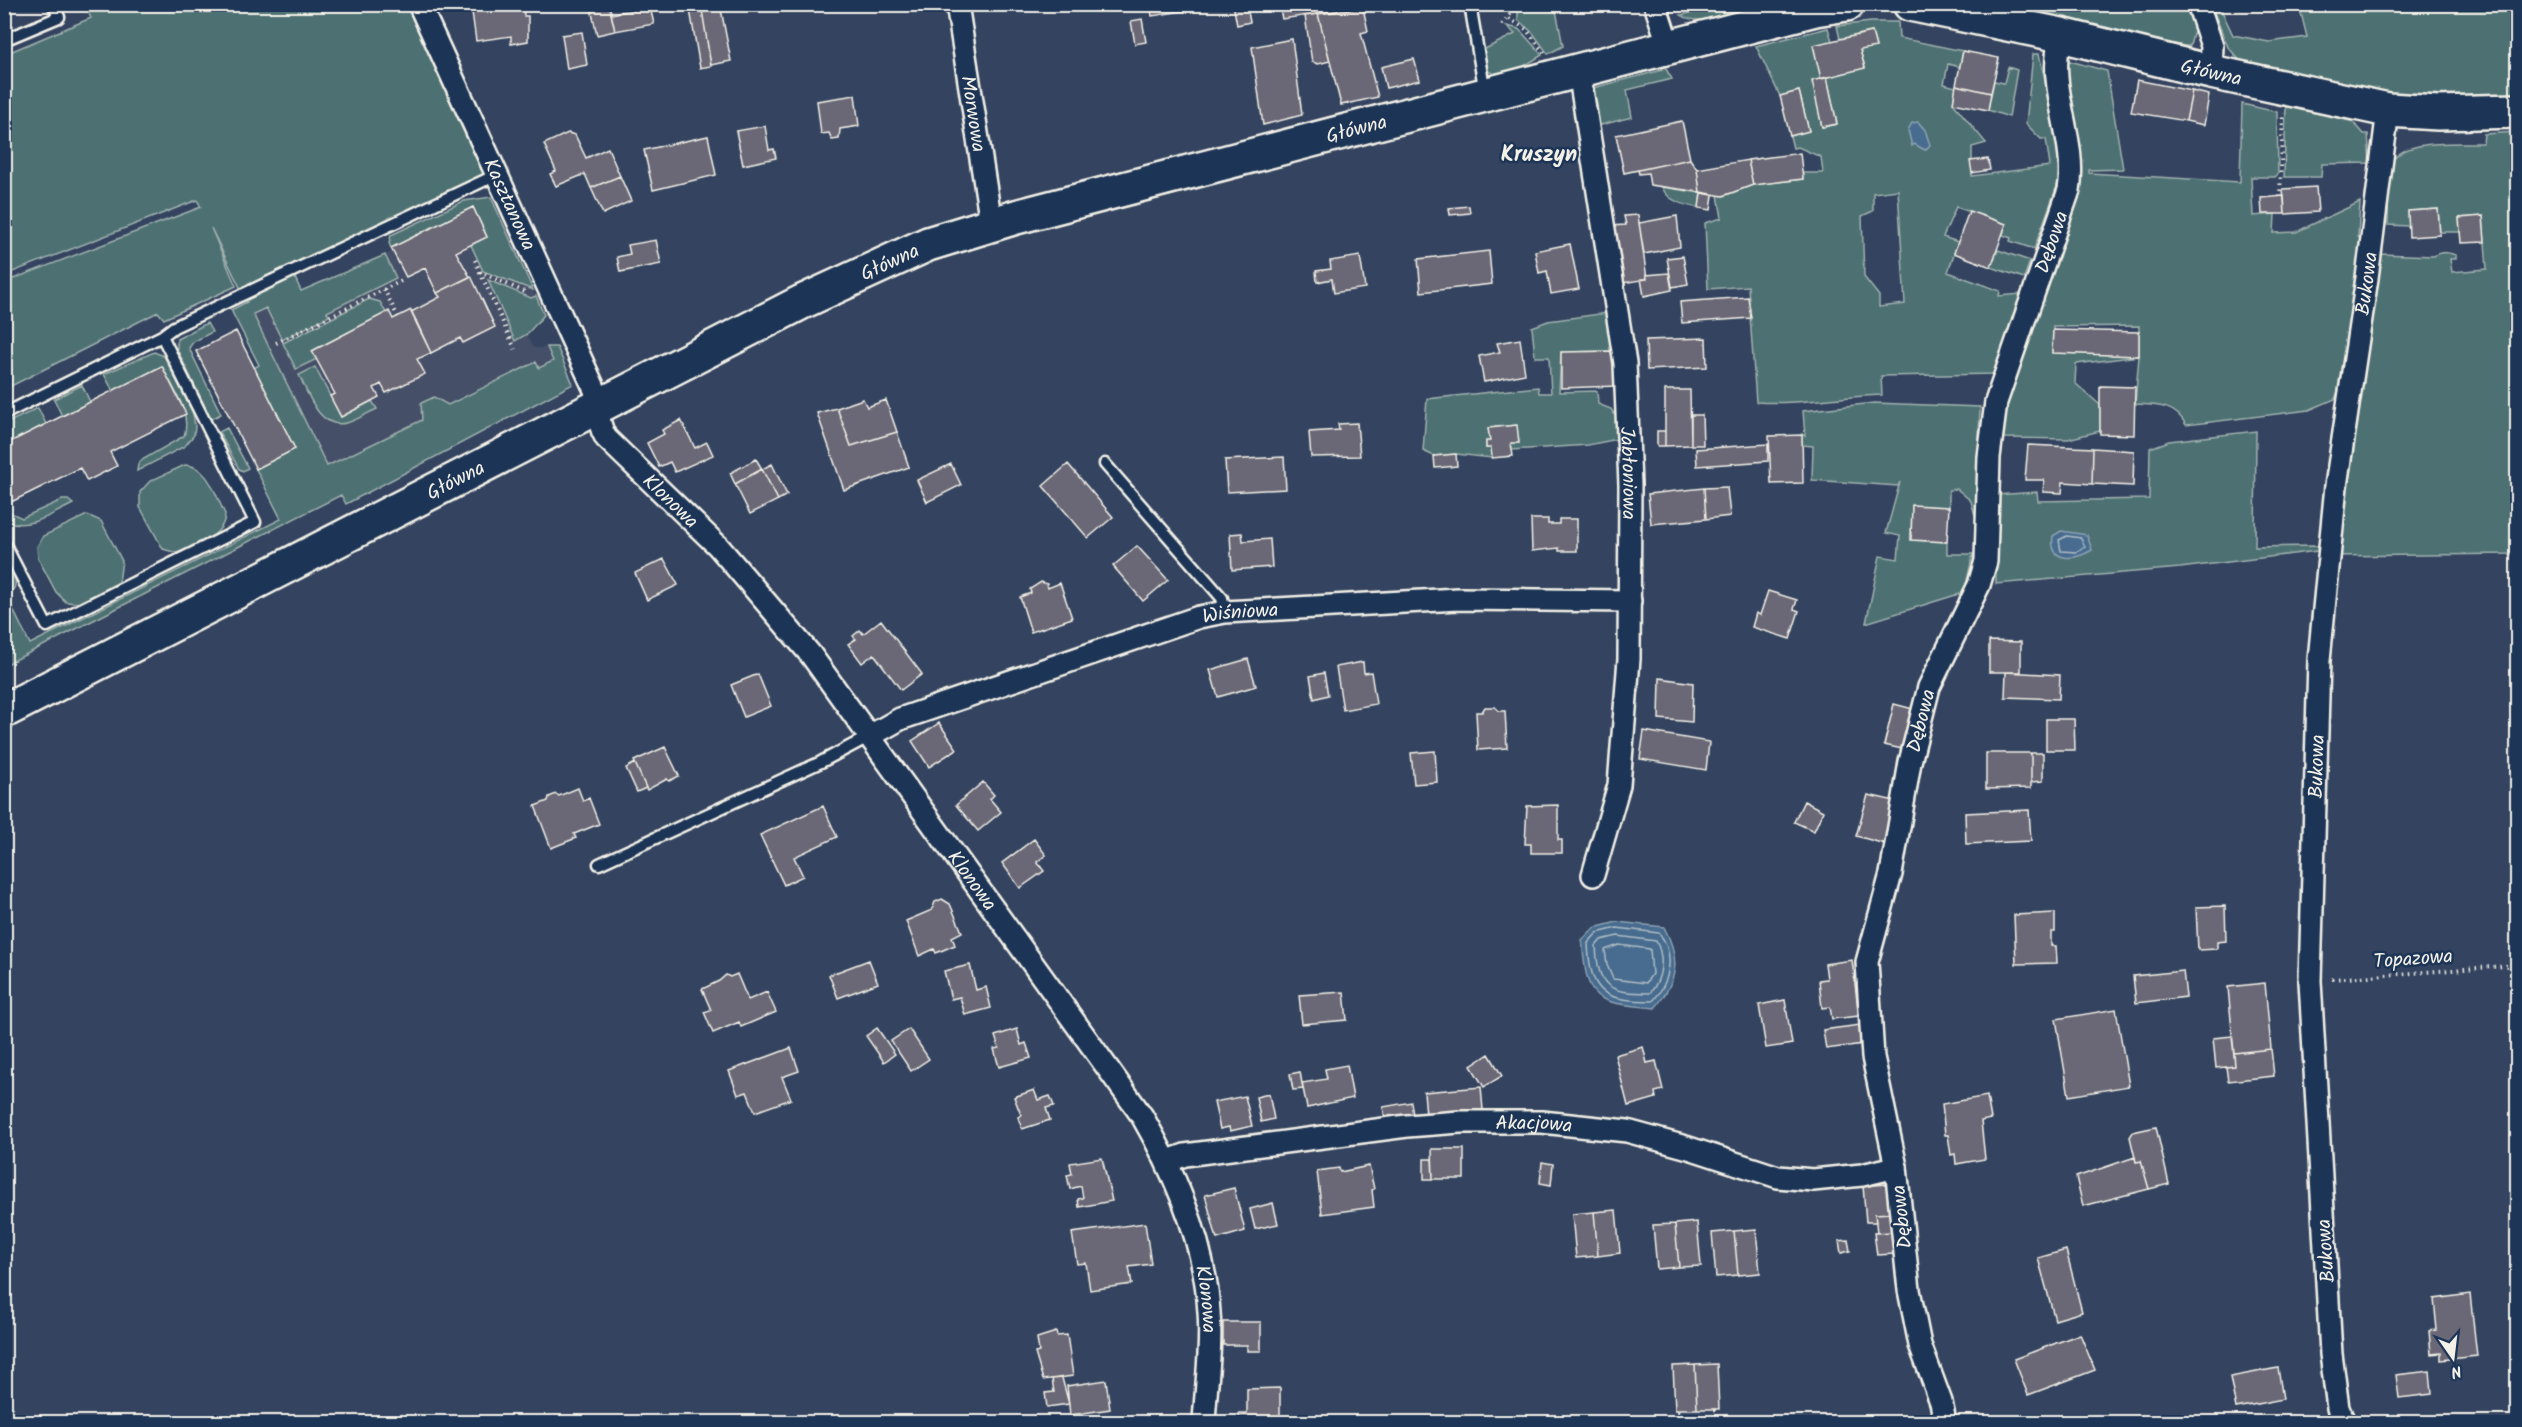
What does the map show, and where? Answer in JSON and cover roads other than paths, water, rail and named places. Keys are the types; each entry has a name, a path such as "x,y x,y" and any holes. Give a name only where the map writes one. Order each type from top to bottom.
{"main road":[{"name":"Główna","path":"4,711 802,302 903,254 991,224 1815,9 1847,4"},
{"name":"Główna","path":"1910,4 2061,35 2211,72 2388,110 2438,113 2517,111"}],"street":[{"name":"Kasztanowa","path":"419,4 595,390 599,406"},
{"name":"Morwowa","path":"957,4 991,224"},
{"path":"1655,4 1669,47"},
{"path":"2198,4 2212,46 2211,72"},
{"name":"Dębowa","path":"1945,1422 1941,1402 1920,1345 1909,1290 1896,1167 1873,1057 1867,962 1891,874 1910,762 1929,687 1979,585 1986,561 1989,457 1997,400 2069,190 2072,171 2070,151 2055,69 2061,35"},
{"name":"Jabłoniowa","path":"1579,71 1625,363 1630,485 1629,659 1619,785 1593,875"},
{"name":"Bukowa","path":"2337,1418 2310,981 2319,660 2336,486 2367,278 2388,110"},
{"name":"Klonowa","path":"599,406 598,425 606,438 718,546 811,655 1142,1116 1168,1161 1194,1236 1205,1284 1209,1312 1204,1422"},
{"name":"Wiśniowa","path":"870,736 900,719 1199,617 1226,612 1458,599 1630,601"},
{"name":"Akacjowa","path":"1168,1161 1185,1155 1407,1126 1460,1122 1530,1122 1627,1131 1689,1148 1778,1177 1813,1180 1862,1175 1896,1167"}],"lane":[{"path":"4,40 59,17 53,4"},
{"path":"1470,4 1486,96"},
{"path":"4,414 162,336 174,327 496,175"},
{"path":"4,543 47,626 255,522 162,336"},
{"path":"1106,464 1222,598 1226,612"},
{"path":"599,864 821,762 870,736"}],"water":[{"path":"1918,122 1925,130 1930,145 1925,150 1914,144 1912,146 1908,130 1912,123"},
{"path":"2061,531 2087,535 2092,550 2078,556 2059,555 2053,545 2053,536"},
{"path":"1617,922 1664,927 1673,949 1674,969 1668,988 1655,1008 1607,1001 1592,989 1587,977 1582,940 1594,928"}],"district":[{"name":"Kruszyn","path":"1539,153"}]}
